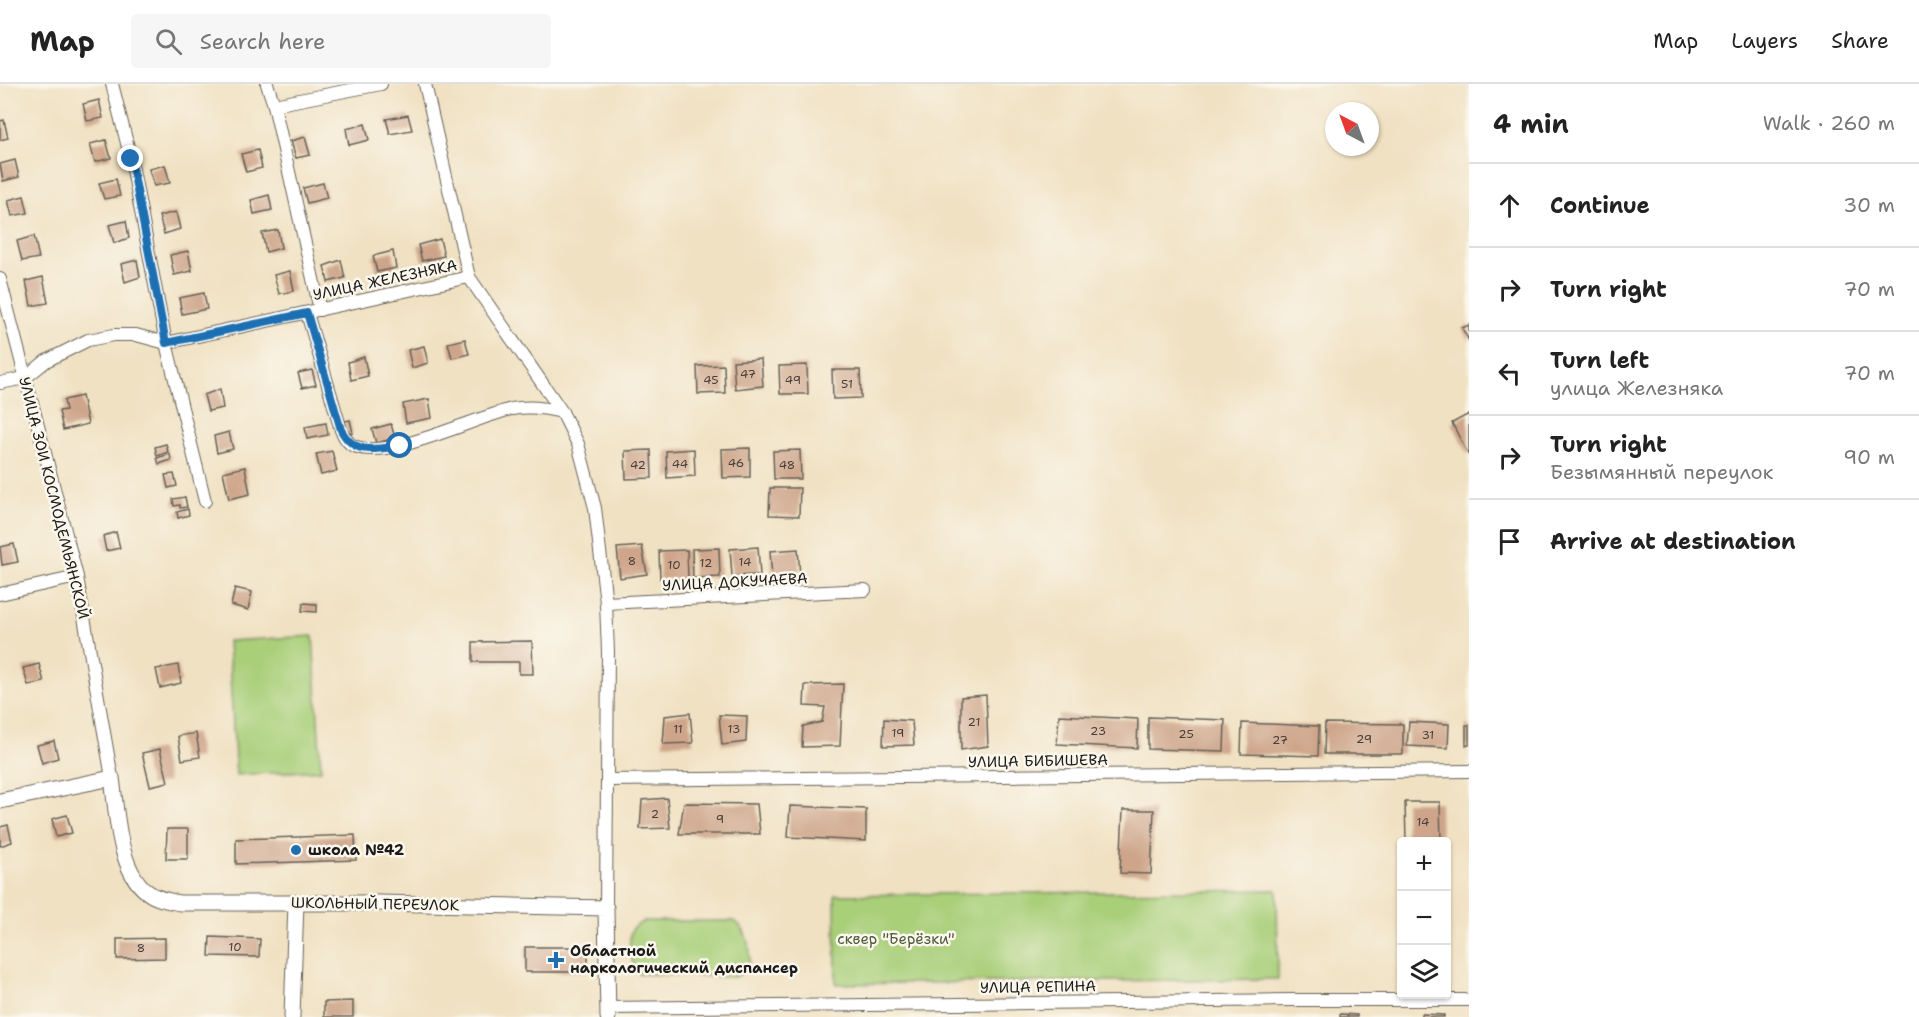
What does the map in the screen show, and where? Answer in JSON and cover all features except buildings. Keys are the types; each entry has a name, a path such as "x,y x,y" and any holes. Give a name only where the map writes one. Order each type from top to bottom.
{"street":[{"path":"112,84 131,159 166,343 205,501"},
{"path":"267,84 274,105 313,311 341,430 346,441 353,446 368,450 400,446 513,409 543,408 562,412"},
{"path":"274,105 381,84"},
{"path":"425,84 469,277 562,412 578,444 596,508 606,603 608,1012"},
{"name":"УЛИЦА ЖЕЛЕЗНЯКА","path":"0,383 25,378 46,360 88,340 114,335 136,335 166,343 469,277"},
{"name":"УЛИЦА ЗОИ КОСМОДЕМЬЯНСКОЙ","path":"0,279 77,577 126,861 134,877 146,891"},
{"path":"0,594 77,577"},
{"name":"УЛИЦА ДОКУЧАЕВА","path":"606,603 865,590"},
{"name":"УЛИЦА БИБИШЕВА","path":"607,780 1469,771"},
{"path":"0,801 112,778"},
{"name":"ШКОЛЬНЫЙ ПЕРЕУЛОК","path":"146,891 154,896 180,903 389,903 606,908"},
{"path":"292,1017 296,903"},
{"name":"УЛИЦА РЕПИНА","path":"608,1012 1283,1000 1469,1000"}],"green space":[{"path":"313,636 321,770 236,775 228,641"},
{"name":"сквер \"Берёзки\"","path":"1277,890 1278,979 836,984 835,895"},
{"path":"645,921 733,921 738,924 746,936 750,950 749,964 745,971 734,977 639,974 632,960 630,940 633,928"}],"place":[{"name":"школа №42","path":"296,850"},
{"name":"Областной наркологический диспансер","path":"556,960"}],"route":[{"path":"131,159 166,343 307,313 346,441 353,446 368,450 400,446"}]}
